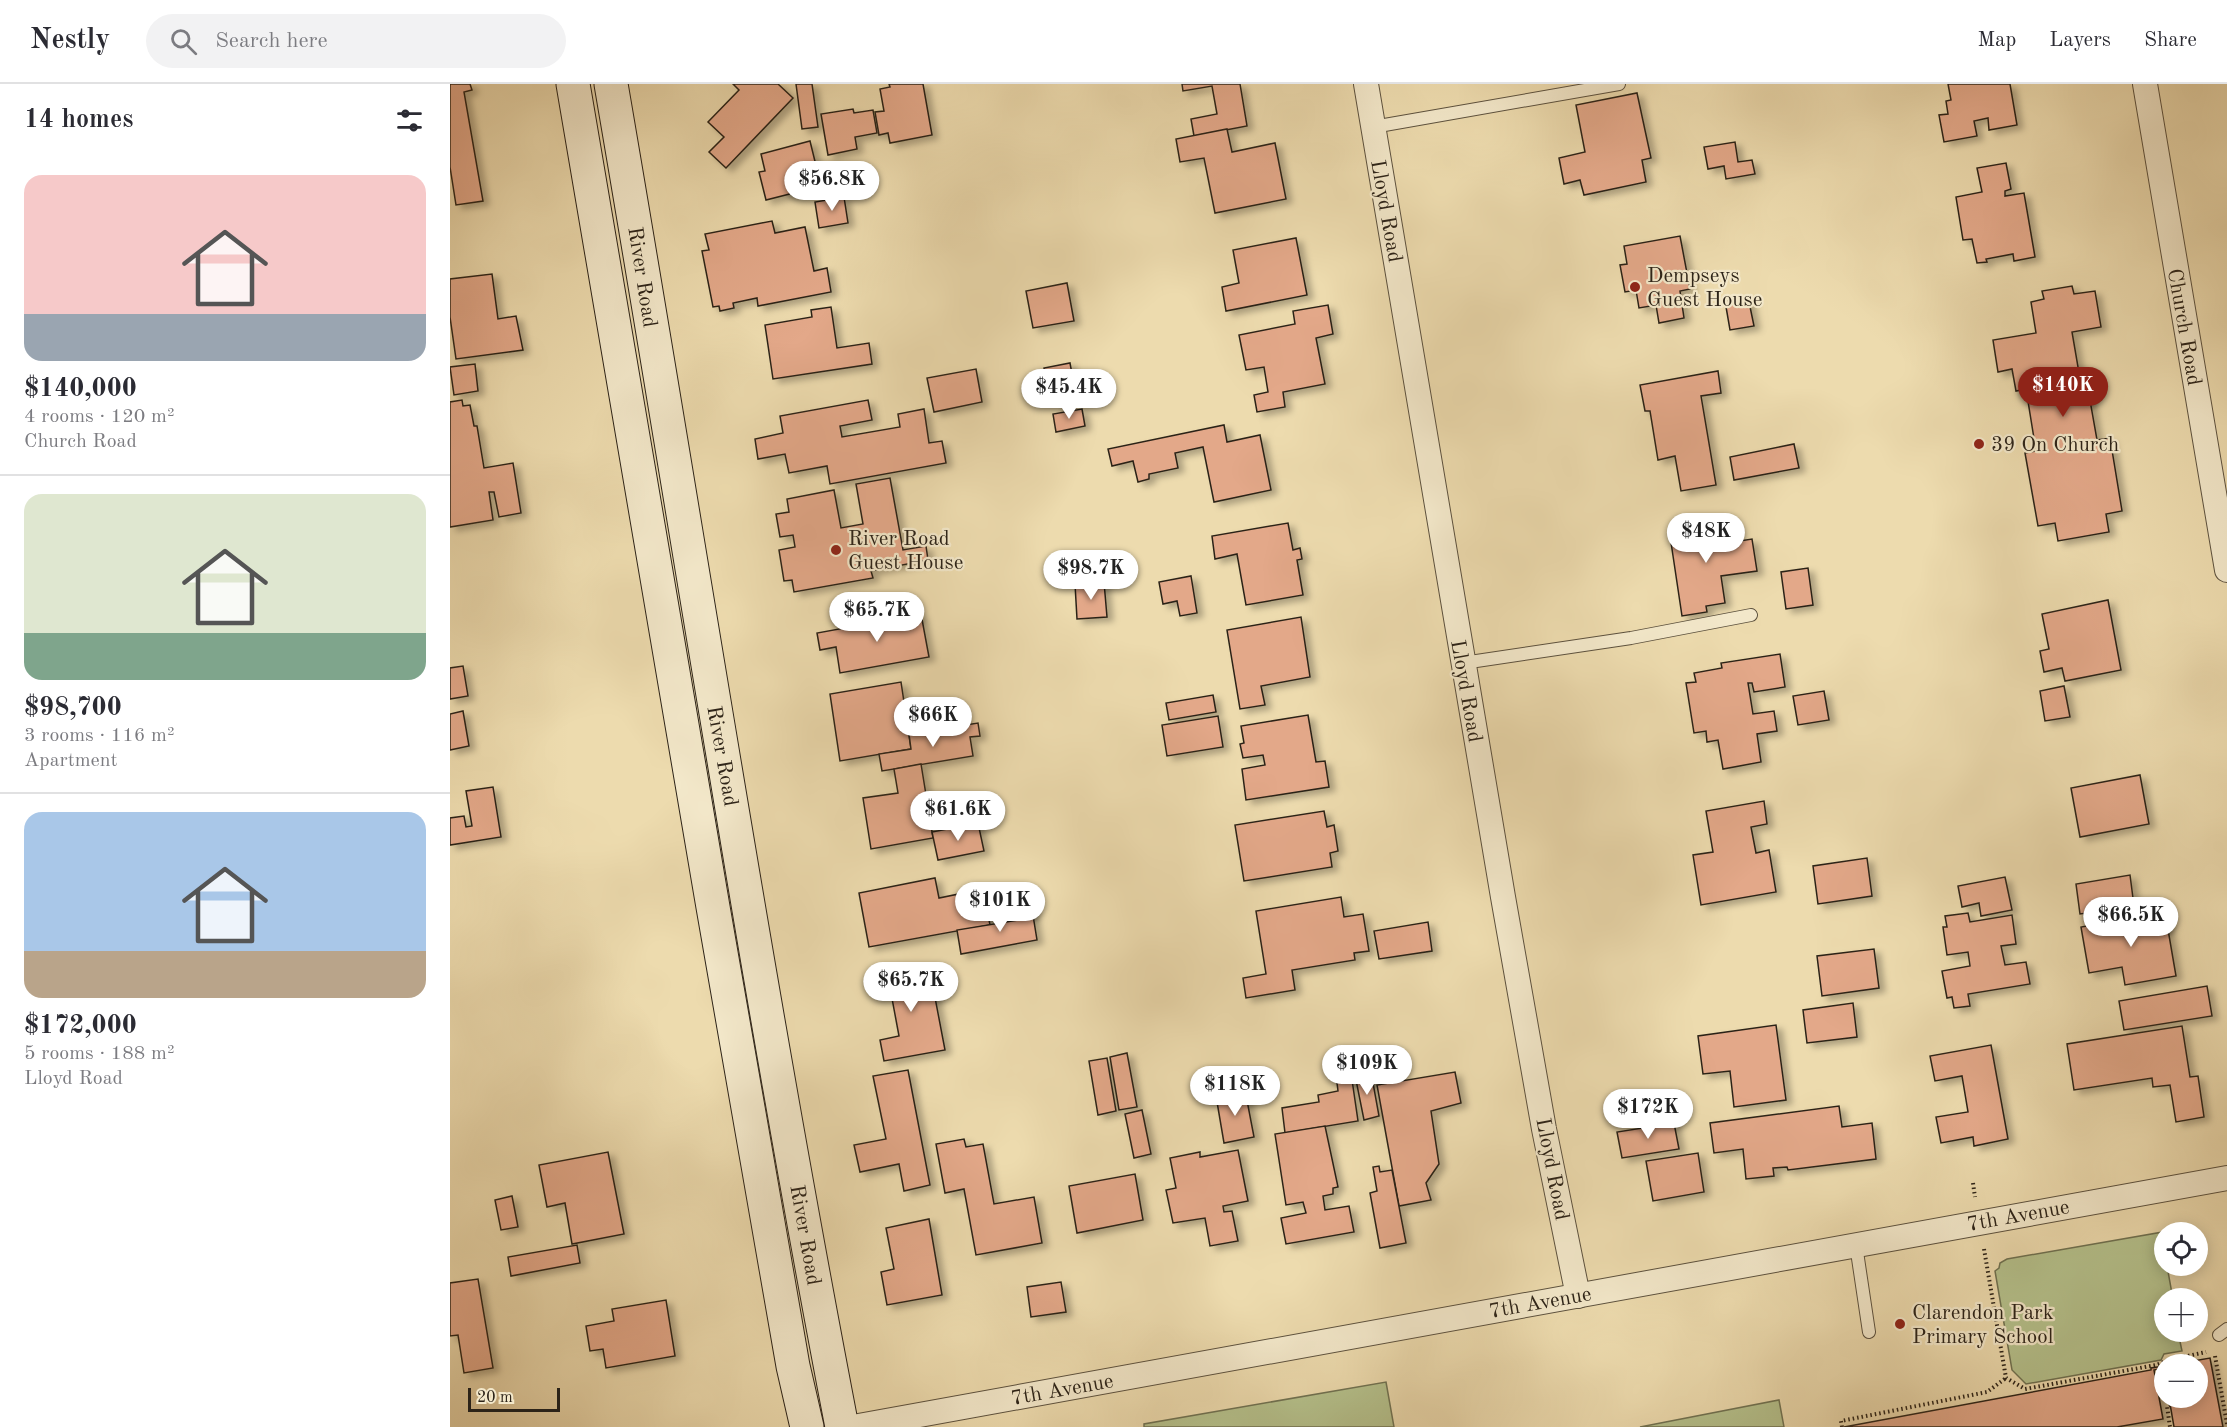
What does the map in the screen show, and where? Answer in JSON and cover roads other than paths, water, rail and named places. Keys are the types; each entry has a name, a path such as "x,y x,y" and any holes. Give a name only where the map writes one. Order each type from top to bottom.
{"main road":[{"name":"River Road","path":"573,84 791,1355 808,1426"},
{"name":"River Road","path":"610,84 814,1283 842,1427"},
{"path":"647,518 682,513"},
{"path":"713,907 748,900"}],"street":[{"name":"Lloyd Road","path":"1366,84 1462,663 1544,1129 1578,1296"},
{"name":"Church Road","path":"2145,84 2227,570"},
{"name":"7th Avenue","path":"853,1427 2227,1178"}],"lane":[{"path":"1373,127 1619,84"},
{"path":"1462,663 1630,638 1751,615"},
{"path":"1856,1245 1869,1332"}],"place":[{"name":"Dempseys Guest House","path":"1635,287"},
{"name":"39 On Church","path":"1979,444"},
{"name":"River Road Guest House","path":"836,550"},
{"name":"Clarendon Park Primary School","path":"1900,1324"}]}
